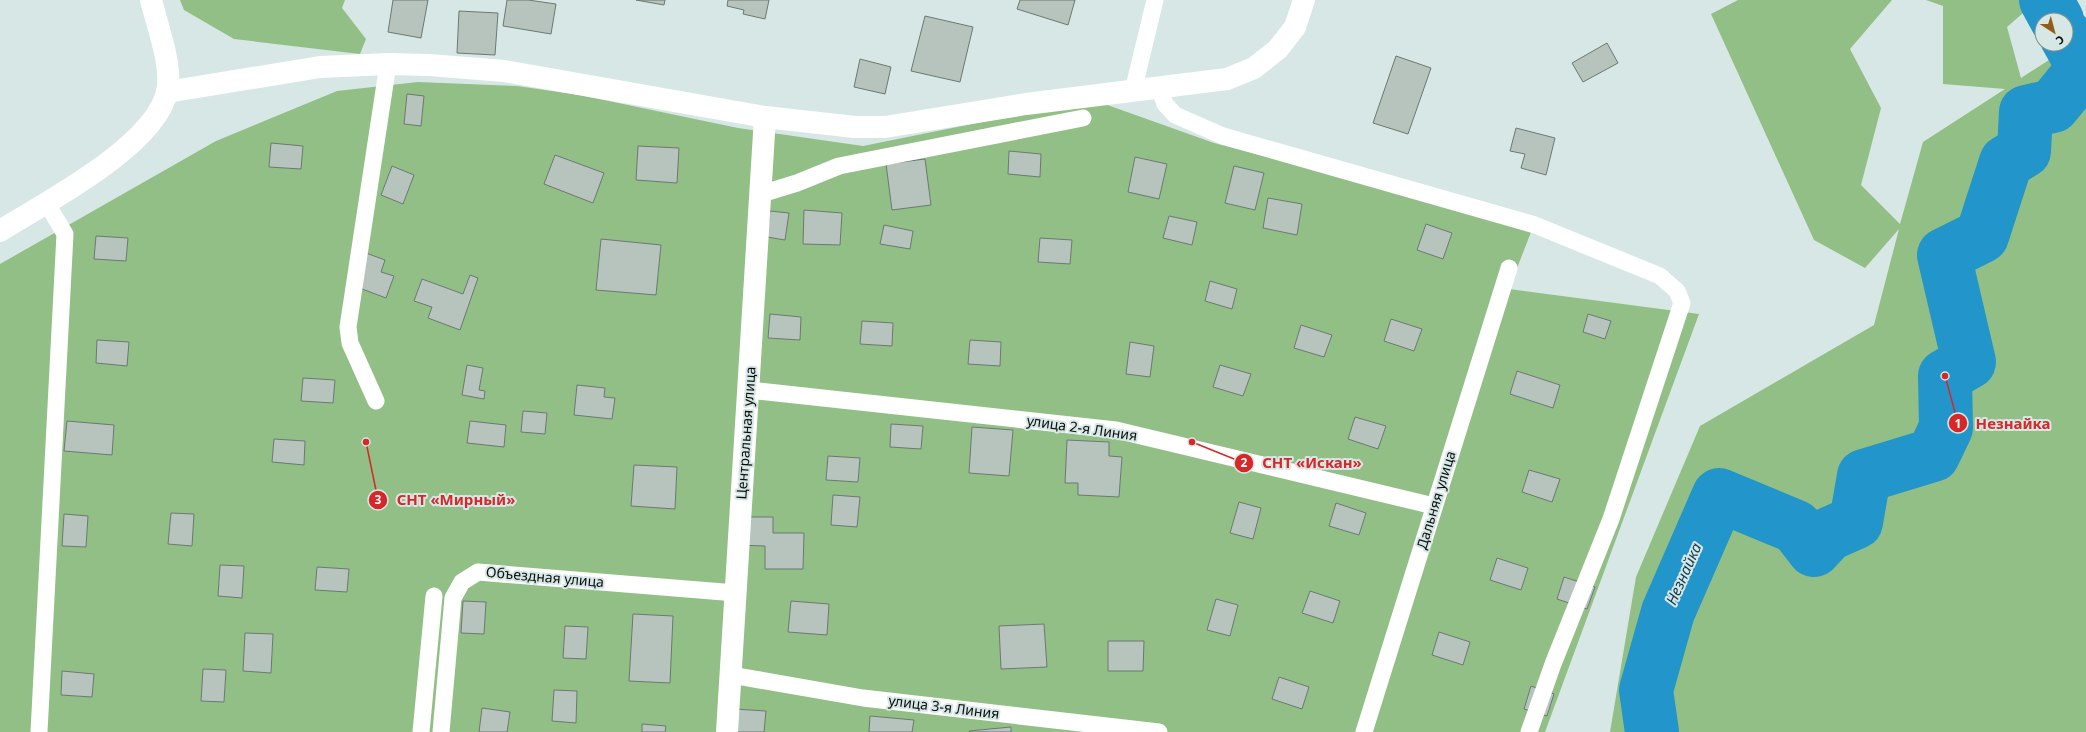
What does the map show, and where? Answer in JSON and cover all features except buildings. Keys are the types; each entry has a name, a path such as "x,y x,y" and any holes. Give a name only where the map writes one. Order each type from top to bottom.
{"street":[{"path":"0,231 97,170 131,145 145,131 155,117 167,92 167,66 150,0"},
{"path":"167,92 320,67 388,64 429,65 504,71 765,126 885,127 1026,104 1227,79 1254,68 1278,49 1295,27 1304,0"},
{"name":"Центральная улица","path":"727,732 765,126"}],"lane":[{"path":"1133,91 1155,0"},
{"path":"376,401 350,343 348,326 388,64"},
{"path":"1159,87 1165,104 1175,115 1223,136 1535,225 1660,276 1677,292 1682,303 1611,519 1553,664 1529,732"},
{"path":"761,194 797,183 839,166 1083,118"},
{"path":"39,732 65,234 46,202"},
{"name":"Дальняя улица","path":"1364,732 1509,268"},
{"name":"улица 2-я Линия","path":"749,390 1116,430 1434,506"},
{"name":"Объездная улица","path":"441,732 453,598 462,582 478,572 736,593"},
{"path":"421,732 434,596"},
{"name":"улица 3-я Линия","path":"731,674 863,698 1159,732"}],"green space":[{"path":"180,0 345,0 342,8 366,39 360,54 234,39 184,10"},
{"path":"1738,0 1892,0 1850,49 1881,108 1861,185 1900,224 1923,142 2005,89 1943,84 1943,6 1926,0 2038,0 2007,27 2021,78 2061,52 2074,52 2074,44 2086,36 2086,732 1610,732 1636,577 1700,426 1874,325 1899,229 1865,268 1814,240 1711,14"},
{"path":"418,82 517,86 580,95 738,128 863,146 987,121 1099,102 1214,143 1373,185 1531,232 1509,289 1699,314 1545,732 0,732 0,264 216,141 337,91"}],"waterway":[{"name":"Незнайка","path":"2046,0 2053,12"},
{"name":"Незнайка","path":"1652,732 1646,690 1668,612 1719,495 1796,527 1814,550 1829,534 1856,522 1864,476 1933,455 1946,428 1945,376 1969,362 1944,255 1982,236 2006,162 2024,151 2026,112 2053,106 2084,68 2074,50"}],"place":[{"name":"Незнайка","path":"1945,376"},
{"name":"СНТ «Мирный»","path":"366,442"},
{"name":"СНТ «Искан»","path":"1192,442"}]}
